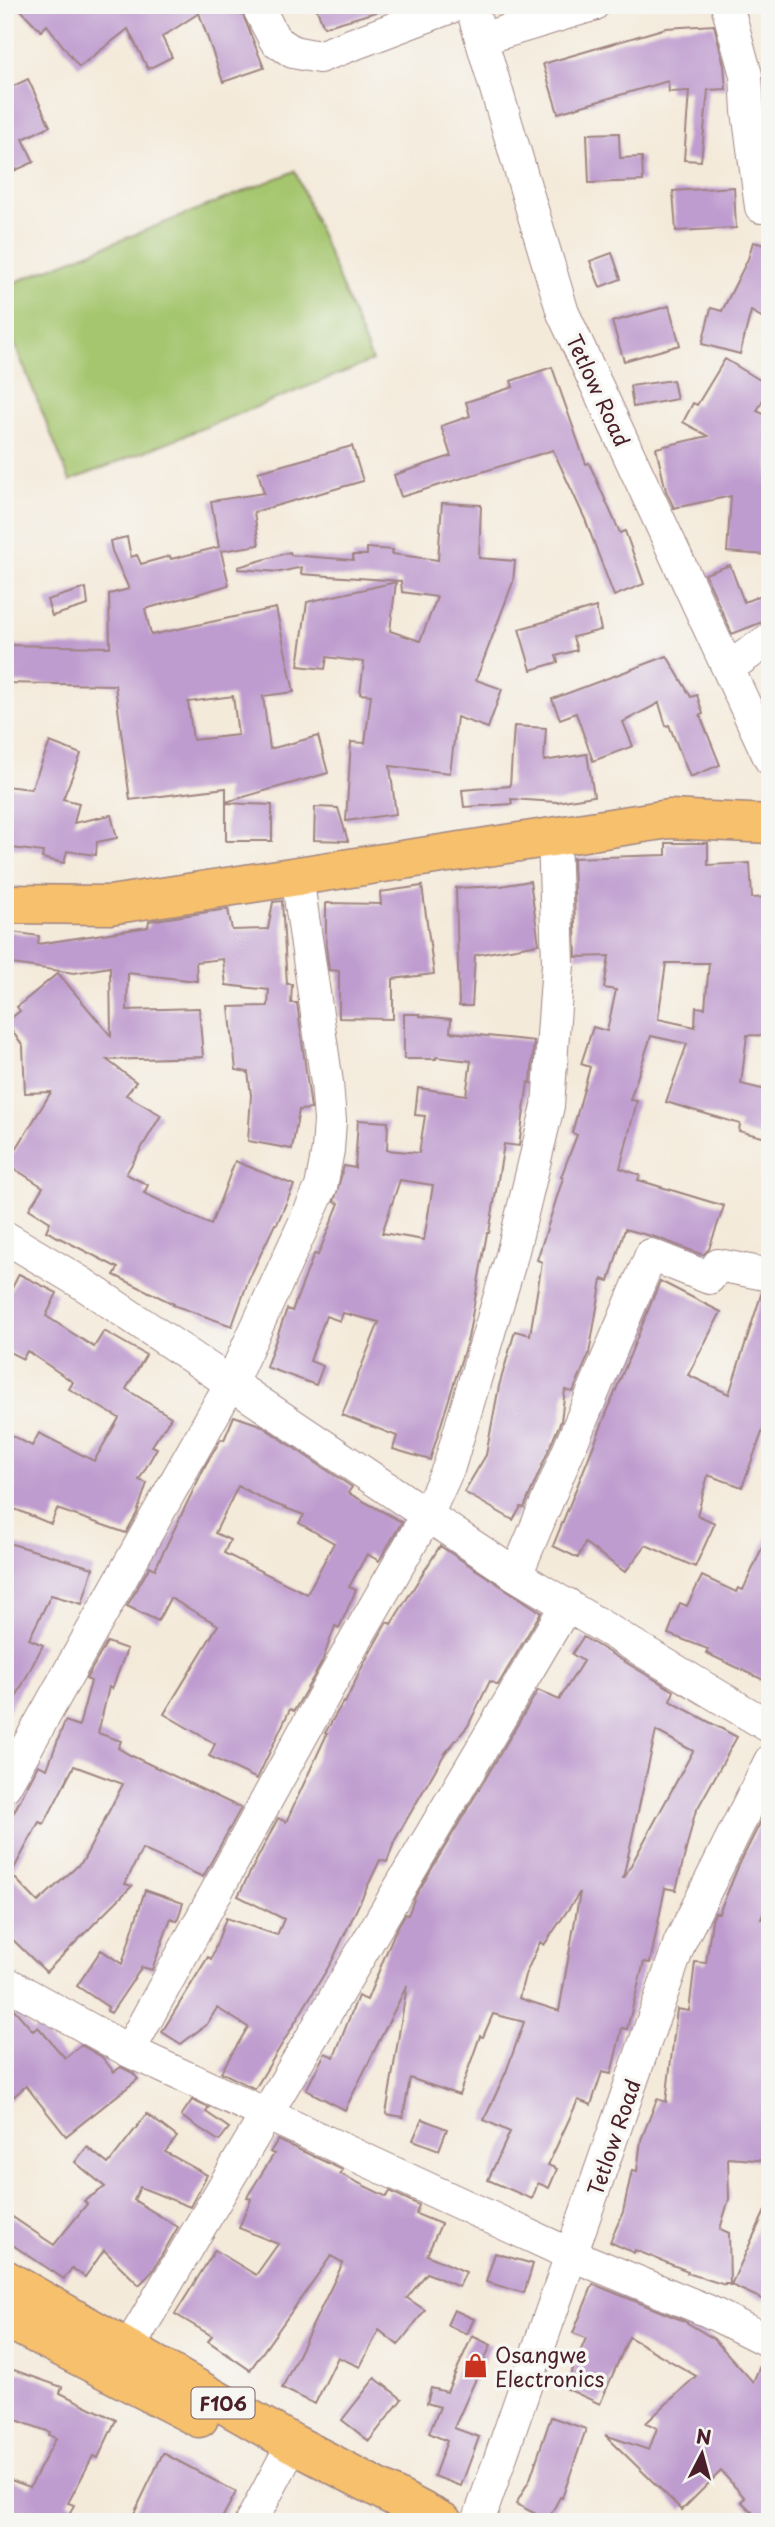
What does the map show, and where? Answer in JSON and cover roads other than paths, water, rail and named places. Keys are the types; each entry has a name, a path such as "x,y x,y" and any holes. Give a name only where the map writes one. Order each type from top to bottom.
{"main road":[{"path":"5,904 110,905 669,819 770,824"},
{"name":"F106","path":"5,2279 294,2444 443,2522"},
{"name":"F106","path":"5,2318 283,2462 385,2522"}],"street":[{"path":"257,5 275,40 293,52 320,57 456,5"},
{"name":"Tetlow Road","path":"471,5 563,313 770,759"},
{"path":"481,39 593,5"},
{"path":"727,5 746,75 761,207"},
{"path":"728,668 770,639"},
{"path":"129,2051 328,1688 427,1515 449,1467 500,1295 548,1106 558,964 554,836"},
{"path":"5,1786 231,1383 321,1187 330,1121 297,876"},
{"path":"5,1237 80,1282 516,1575 770,1727"},
{"path":"516,1575 651,1255 709,1278 718,1265 770,1275"},
{"path":"128,2349 568,1604"},
{"name":"Tetlow Road","path":"478,2522 680,1942 770,1761"},
{"path":"5,1982 129,2051 268,2116 572,2255 766,2334"},
{"path":"251,2522 283,2462"}],"place":[{"name":"Osangwe Electronics","path":"475,2366"}]}
